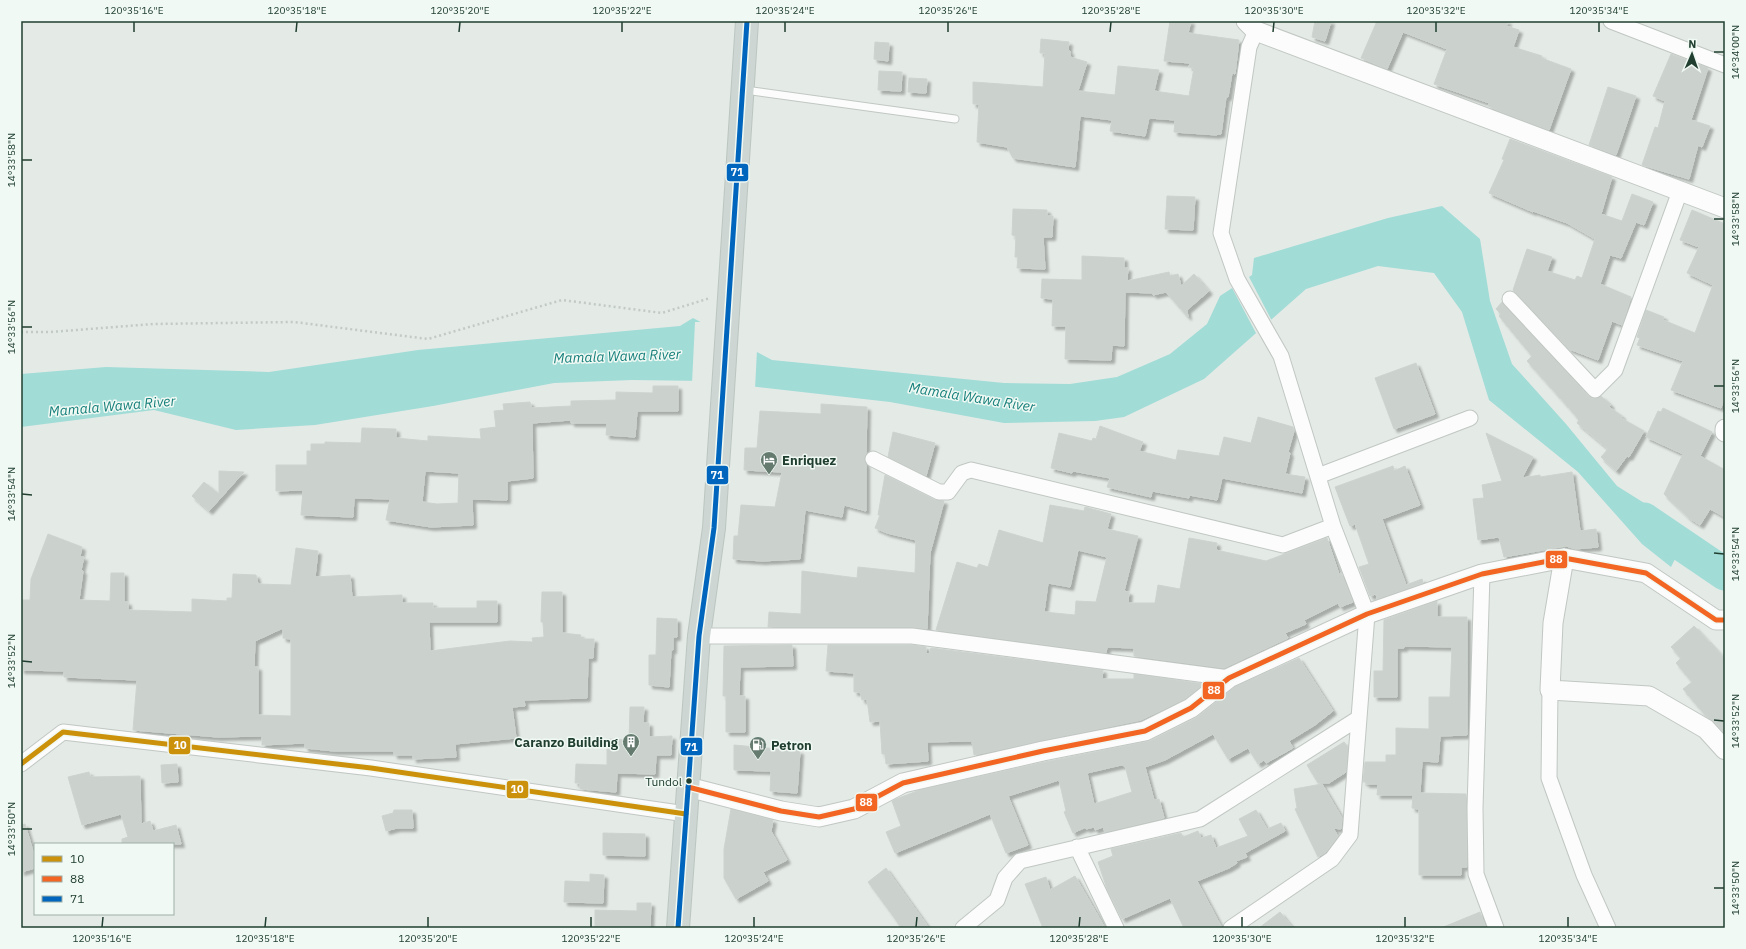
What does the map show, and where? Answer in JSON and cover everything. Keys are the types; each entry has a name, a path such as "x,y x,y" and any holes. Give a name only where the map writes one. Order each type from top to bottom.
{"main road":[{"path":"678,928 699,636 714,528 747,21"}],"street":[{"path":"1611,21 1725,65"},
{"path":"1231,928 1332,860 1350,835 1367,614 1333,526 1281,356 1237,279 1221,233 1251,26 1725,208"},
{"path":"1510,299 1595,390 1615,370 1680,191"},
{"path":"1318,476 1470,418"},
{"path":"873,459 939,492 948,492 962,473 971,470 1283,545 1333,526"},
{"path":"1564,558 1552,624 1549,778 1584,875 1608,928"},
{"path":"688,787 781,811 819,817 847,811 854,809 903,782 1043,751 1145,731 1191,708 1228,678 1367,614 1482,574 1564,558 1646,573 1721,620"},
{"path":"1482,574 1475,800 1476,874 1496,928"},
{"path":"699,636 912,636 1228,678"},
{"path":"1550,690 1649,696 1706,729 1725,750"},
{"path":"963,928 997,900 1005,878 1020,861 1200,819 1359,718"},
{"path":"21,764 63,732 371,768 686,814"},
{"path":"1077,847 1116,928"}],"lane":[{"path":"742,89 955,119"}],"path":[{"path":"21,332 51,332 152,324 294,322 428,339 562,300 662,313 729,291"}],"water":[{"path":"1442,206 1480,239 1490,301 1512,364 1566,424 1617,486 1689,531 1671,567 1642,544 1578,472 1489,400 1462,312 1434,273 1378,266 1306,289 1204,379 1124,417 1095,421 1004,423 890,402 704,381 632,380 554,383 433,406 315,425 236,430 154,410 21,427 21,374 106,367 269,372 418,350 680,326 693,318 772,360 1004,383 1070,384 1117,377 1170,354 1207,324 1220,296 1252,275 1254,258 1388,218"}],"pier":[{"path":"1248,275 1272,321 1257,335 1231,286"},
{"path":"695,322 705,322 757,350 755,389 692,383"}],"building":[{"path":"1170,21 1191,21 1188,33 1239,40 1235,74 1232,73 1228,97 1226,97 1221,134 1174,132 1175,120 1149,118 1145,136 1110,131 1112,120 1080,116 1075,167 1013,158 1007,147 977,142 979,104 973,104 973,82 1043,87 1045,53 1040,53 1041,39 1069,42 1068,51 1070,51 1070,57 1087,62 1078,91 1115,95 1118,66 1159,70 1154,91 1189,96 1194,68 1189,67 1190,63 1164,61"},
{"path":"1315,21 1331,21 1325,41 1312,37"},
{"path":"1377,21 1508,21 1506,26 1519,30 1513,47 1542,56 1541,58 1571,69 1549,130 1501,112 1488,106 1489,103 1434,84 1447,49 1403,32 1387,69 1361,58"},
{"path":"875,42 889,43 888,61 874,59"},
{"path":"1671,54 1708,68 1691,120 1710,126 1702,147 1698,145 1689,179 1642,165 1655,127 1658,128 1665,101 1653,96"},
{"path":"879,71 902,72 901,91 878,90"},
{"path":"909,78 927,79 926,93 908,92"},
{"path":"1608,87 1636,96 1616,155 1589,145"},
{"path":"1510,139 1612,177 1601,214 1622,221 1632,194 1653,202 1644,225 1636,222 1621,258 1610,255 1600,284 1631,297 1622,325 1612,321 1598,360 1569,349 1513,290 1527,249 1552,257 1547,271 1575,280 1577,276 1582,278 1595,239 1567,223 1533,212 1489,193 1504,160 1502,159"},
{"path":"1167,196 1195,197 1193,230 1165,229"},
{"path":"1013,209 1047,210 1047,216 1053,216 1052,237 1043,237 1045,269 1017,268 1018,257 1015,257 1016,236 1012,235"},
{"path":"1692,210 1725,224 1725,396 1721,408 1671,390 1683,361 1637,345 1640,338 1637,337 1646,310 1664,317 1663,320 1695,333 1713,285 1687,273 1699,247 1680,240"},
{"path":"1082,256 1124,258 1124,268 1128,268 1127,281 1169,272 1170,276 1178,274 1181,286 1194,274 1209,291 1187,310 1188,317 1166,292 1153,295 1153,293 1125,292 1124,346 1112,345 1111,360 1065,359 1066,326 1052,326 1053,299 1041,298 1042,279 1082,280"},
{"path":"1502,302 1588,396 1593,399 1601,396 1611,405 1609,407 1622,416 1621,418 1644,431 1629,457 1627,456 1616,471 1601,457 1608,449 1577,423 1579,420 1527,361 1532,356 1499,316 1501,314 1496,309"},
{"path":"1416,363 1435,414 1394,429 1375,378"},
{"path":"653,386 678,386 678,411 637,411 635,437 606,435 607,423 571,423 571,420 532,423 533,478 507,481 507,500 472,499 473,525 431,527 386,520 390,499 354,498 353,517 301,515 303,490 276,491 276,465 307,465 307,451 311,451 311,444 325,444 325,442 361,443 362,428 396,429 396,438 428,441 428,436 481,439 480,429 496,427 494,411 504,410 503,404 530,402 531,408 571,406 571,401 616,400 616,392 653,393","holes":["425,471 459,473 458,503 437,504 422,502"]},
{"path":"821,404 867,407 866,453 864,459 866,465 866,511 844,505 842,517 805,510 800,559 762,561 733,559 734,536 738,536 741,505 775,507 782,472 744,470 745,448 757,448 760,411 821,414"},
{"path":"1663,408 1712,432 1700,456 1725,470 1725,517 1710,509 1700,525 1689,518 1664,494 1683,454 1646,437 1658,411 1661,412"},
{"path":"1258,417 1293,427 1294,431 1288,452 1290,453 1285,474 1305,477 1302,493 1222,478 1217,500 1189,495 1189,498 1152,491 1151,497 1107,487 1110,478 1073,471 1072,473 1051,468 1059,433 1092,441 1093,438 1096,439 1100,426 1143,442 1139,451 1176,460 1178,450 1219,456 1224,437 1251,443"},
{"path":"893,432 935,443 926,476 888,457"},
{"path":"1486,433 1533,457 1522,478 1572,472 1580,531 1596,529 1598,547 1575,549 1566,546 1504,557 1499,537 1478,540 1473,499 1484,498 1482,485 1502,481"},
{"path":"1393,466 1394,471 1405,466 1420,505 1382,519 1406,585 1422,579 1423,583 1377,599 1376,594 1370,596 1359,567 1369,564 1355,524 1350,526 1335,487"},
{"path":"219,471 244,472 209,511 192,496 204,482 219,494"},
{"path":"885,475 935,500 944,501 930,553 927,629 912,627 768,627 769,612 801,614 802,571 857,578 858,567 915,573 916,540 887,533 875,528 880,515 878,515"},
{"path":"1050,505 1084,511 1085,507 1111,514 1107,529 1138,536 1124,591 1129,592 1128,603 1155,603 1158,585 1180,589 1189,538 1217,543 1216,550 1266,561 1327,538 1339,574 1341,573 1353,602 1340,607 1338,603 1304,620 1306,624 1285,633 1288,638 1224,668 1134,656 1134,648 1107,647 1106,653 936,630 957,562 977,568 979,564 988,567 999,530 1043,543","holes":["1078,550 1107,557 1096,602 1076,601 1075,615 1044,612 1048,583 1070,587"]},
{"path":"48,534 82,547 80,557 84,557 81,570 83,571 79,600 110,601 111,573 124,573 124,602 128,602 128,610 192,612 192,599 227,601 227,598 232,598 233,574 256,575 258,584 291,585 296,548 318,551 315,577 350,575 352,597 402,595 402,603 433,603 433,608 477,608 477,601 497,601 497,622 429,622 430,651 510,641 533,642 532,638 544,637 543,622 541,622 542,592 562,592 562,633 581,635 580,639 594,639 593,658 588,658 587,698 524,700 525,706 512,707 516,738 455,744 456,757 413,759 413,755 394,755 394,751 334,751 305,748 305,743 262,745 262,736 218,737 133,730 137,680 64,677 64,671 21,670 21,600 30,600 31,579","holes":["283,628 283,638 291,639 291,716 258,715 258,667 254,667 255,641"]},
{"path":"1437,601 1437,617 1467,617 1467,735 1440,736 1438,762 1422,761 1420,793 1466,794 1467,867 1461,867 1461,875 1419,875 1419,809 1412,808 1413,795 1377,795 1378,784 1366,784 1366,782 1363,782 1365,762 1386,762 1386,755 1396,755 1396,728 1429,729 1429,697 1450,697 1452,647 1404,646 1404,648 1397,648 1397,697 1374,697 1374,671 1383,671 1384,620"},
{"path":"657,618 677,619 677,637 673,637 673,650 671,650 669,687 649,685 649,655 656,655"},
{"path":"1694,626 1725,659 1725,734 1714,721 1706,716 1683,689 1692,682 1676,663 1681,658 1671,647"},
{"path":"792,645 793,666 740,667 739,696 745,696 745,732 726,732 726,696 723,696 724,646"},
{"path":"828,645 911,645 926,647 926,653 929,654 931,648 1103,670 1102,679 1134,679 1134,674 1204,684 1185,699 1141,720 974,755 972,741 927,742 928,761 886,764 885,754 882,754 880,721 870,722 867,699 862,700 860,692 854,692 854,673 826,671"},
{"path":"1299,658 1333,711 1315,725 1289,741 1293,748 1266,763 1264,760 1258,764 1248,748 1228,759 1213,734 1165,760 1145,767 1154,800 1159,799 1164,818 1105,832 1103,827 1095,830 1094,827 1086,829 1086,827 1073,833 1064,812 1066,811 1059,780 1008,796 1028,845 1006,853 990,814 895,853 886,832 901,826 892,801 896,799 920,790 1045,762 1150,741 1196,718 1235,687","holes":["1121,765 1125,766 1132,792 1094,804 1087,773"]},
{"path":"630,707 644,707 643,723 649,723 649,737 672,736 671,755 656,755 655,774 617,773 616,792 580,789 580,783 575,783 576,764 607,765 607,739 629,740"},
{"path":"1344,742 1348,747 1346,772 1329,783 1318,783 1307,765"},
{"path":"734,745 800,751 797,793 770,791 771,771 734,770"},
{"path":"177,764 178,782 162,783 161,765"},
{"path":"89,772 90,777 140,776 141,824 150,821 153,831 176,825 181,844 122,843 122,839 128,837 121,814 82,825 68,777"},
{"path":"1322,784 1342,818 1341,829 1333,828 1338,836 1326,852 1318,857 1295,809 1297,808 1294,789"},
{"path":"731,809 773,820 771,831 787,860 763,872 768,881 736,899 724,878 724,849"},
{"path":"394,810 412,810 413,828 397,828 386,831 382,816 393,813"},
{"path":"1256,810 1267,829 1281,823 1285,831 1245,853 1247,857 1236,861 1237,863 1229,868 1197,881 1222,928 1184,928 1170,898 1122,919 1107,889 1098,862 1113,856 1111,849 1181,833 1183,837 1198,831 1201,838 1211,835 1216,848 1248,836 1239,819"},
{"path":"25,824 34,855 34,868 21,872 21,825"},
{"path":"603,833 645,834 645,856 603,855"},
{"path":"886,868 929,928 901,928 868,882"},
{"path":"590,874 604,875 603,903 564,902 565,881 590,882"},
{"path":"1075,876 1105,928 1043,928 1025,884 1046,877 1050,890"},
{"path":"637,903 651,903 650,928 595,928 595,910 637,911"},
{"path":"1280,912 1293,928 1259,928"},
{"path":"1480,912 1486,928 1441,928"}],"waterway":[{"name":"Mamala Wawa River","path":"1644,519 1725,574"}],"transit line":[{"name":"71","path":"678,928 699,636 714,528 747,21"},
{"name":"88","path":"688,787 781,811 819,817 854,809 903,783 1043,751 1145,731 1191,708 1229,678 1367,614 1482,574 1564,558 1646,573 1716,620 1725,620"},
{"name":"10","path":"21,764 63,732 371,768 686,814"}],"place":[{"name":"Enriquez","path":"769,475"},
{"name":"Caranzo Building","path":"631,757"},
{"name":"Petron","path":"758,760"},
{"name":"Tundol","path":"689,781"}]}
